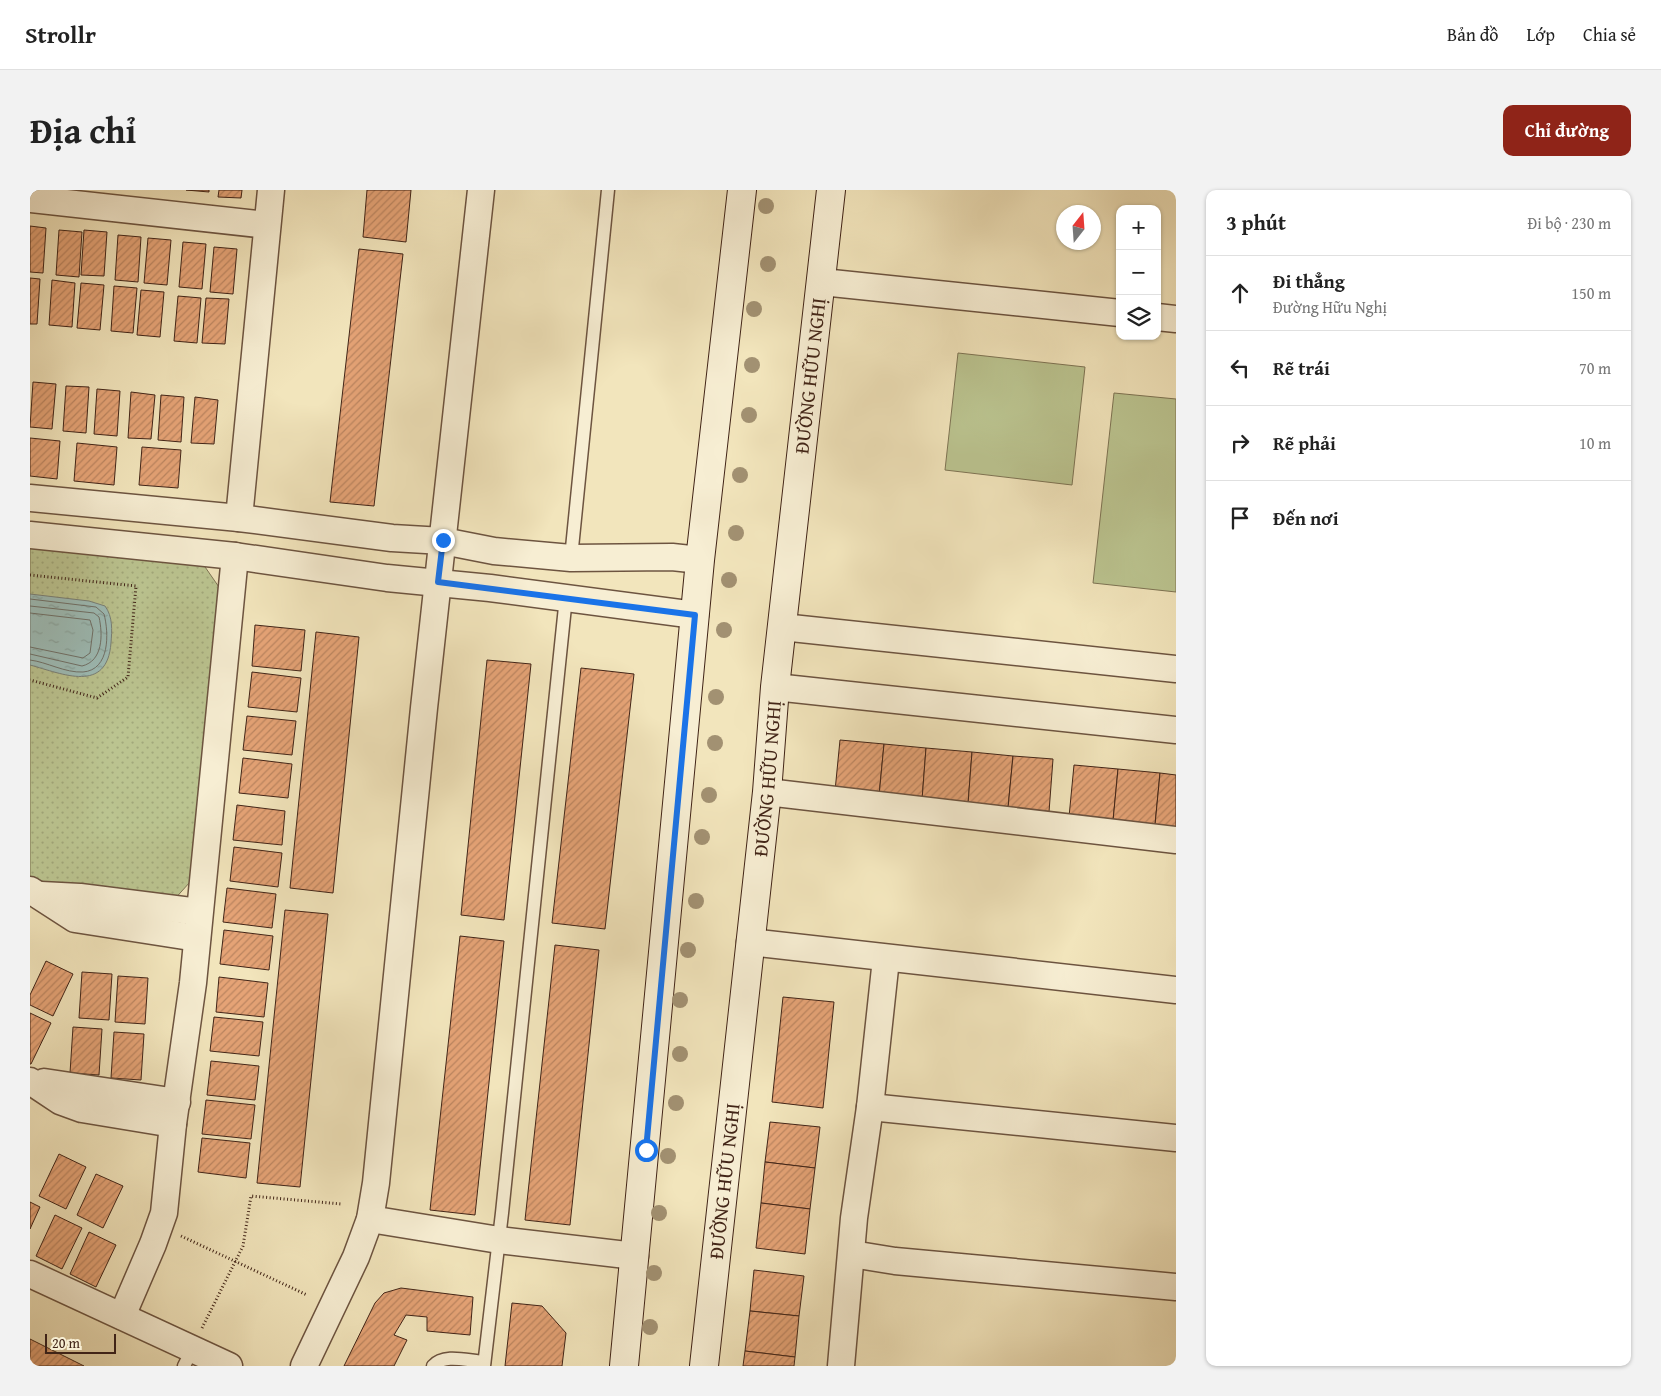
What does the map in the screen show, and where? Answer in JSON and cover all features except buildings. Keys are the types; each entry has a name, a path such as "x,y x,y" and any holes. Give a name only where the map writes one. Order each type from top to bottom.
{"main road":[{"path":"624,1366 700,560 742,190"},
{"name":"ĐƯỜNG HỮU NGHỊ","path":"704,1366 766,792 775,687 831,190"}],"street":[{"path":"239,518 271,190"},
{"path":"304,1366 356,1257 370,1219 376,1183 438,582 481,190"},
{"path":"30,198 267,225"},
{"path":"822,282 1116,313"},
{"path":"1161,317 1176,319"},
{"path":"30,498 239,518 392,538 443,540 494,551 571,558 672,557 700,560"},
{"path":"30,535 235,556 387,578 438,582 695,615"},
{"path":"122,1316 153,1244 164,1213 200,912 235,556"},
{"path":"782,627 1176,668"},
{"path":"775,687 1176,730"},
{"path":"766,792 1176,840"},
{"path":"35,893 200,912"},
{"path":"35,893 75,919 197,938"},
{"path":"750,942 886,959 1176,990"},
{"path":"841,1366 886,959"},
{"path":"30,1081 175,1113"},
{"path":"870,1107 1176,1138"},
{"path":"370,1219 499,1240 634,1256"},
{"path":"852,1254 895,1262 1176,1287"},
{"path":"30,1274 229,1366"}],"lane":[{"path":"571,558 608,190"},
{"path":"432,1366 438,1360 446,1359 484,1364 499,1240 566,598"}],"path":[{"path":"30,575 136,586 128,676 97,698 30,680"},
{"path":"192,1350 243,1246 251,1196 341,1204"},
{"path":"180,1236 237,1260 307,1295"}],"green space":[{"path":"958,353 1085,367 1072,485 945,470"},
{"path":"1114,393 1176,399 1176,592 1093,583"},
{"path":"30,545 203,564 221,590 190,882 172,902 69,893 30,878"}],"water":[{"path":"30,594 89,601 105,606 111,619 112,628 108,659 101,669 92,675 81,676 56,673 30,665"}],"route":[{"path":"443,540 438,582 695,615 646,1150"}]}
